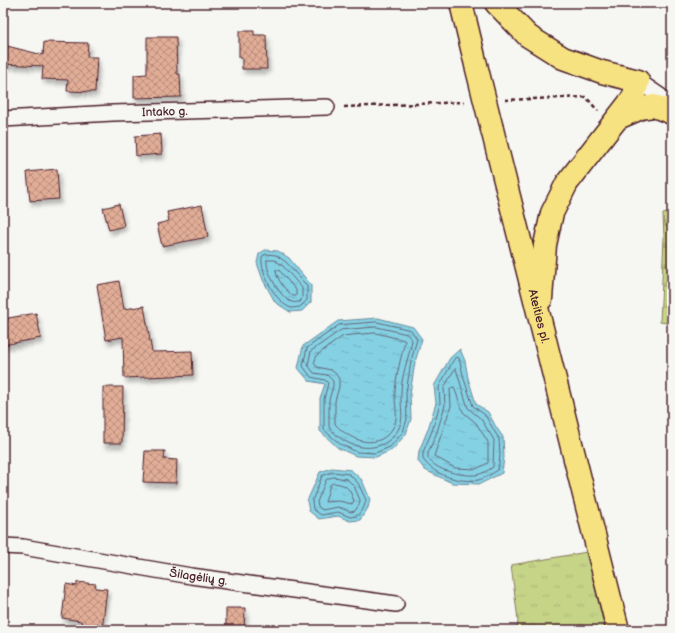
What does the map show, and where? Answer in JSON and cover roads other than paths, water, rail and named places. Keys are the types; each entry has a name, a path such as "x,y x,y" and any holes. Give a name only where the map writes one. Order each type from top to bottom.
{"highway":[{"name":"Ateities pl.","path":"461,3 618,630"},
{"path":"496,3 528,36 563,58 602,72 638,81 633,98 567,183 552,213 545,245 539,316"},
{"path":"618,118 641,108 654,106 672,112"}],"street":[{"path":"638,81 660,96 672,112"},
{"name":"Intako g.","path":"3,119 113,113 327,107"},
{"name":"Šilagėlių g.","path":"3,546 23,547 191,576 396,604"}],"water":[{"path":"265,250 278,251 289,258 311,285 311,302 302,311 290,312 275,302 263,280 257,263 259,254"},
{"path":"378,318 413,327 422,339 415,362 410,394 411,419 406,434 392,450 376,457 356,456 338,448 320,431 320,398 325,384 309,381 298,368 303,346 338,321"},
{"path":"460,349 465,361 468,378 476,404 488,412 503,437 504,457 502,473 480,484 452,483 425,470 418,461 419,451 436,403 434,386 450,358"},
{"path":"332,468 351,470 362,480 370,499 368,508 360,520 350,521 338,516 319,519 309,511 307,501 320,472"}]}
